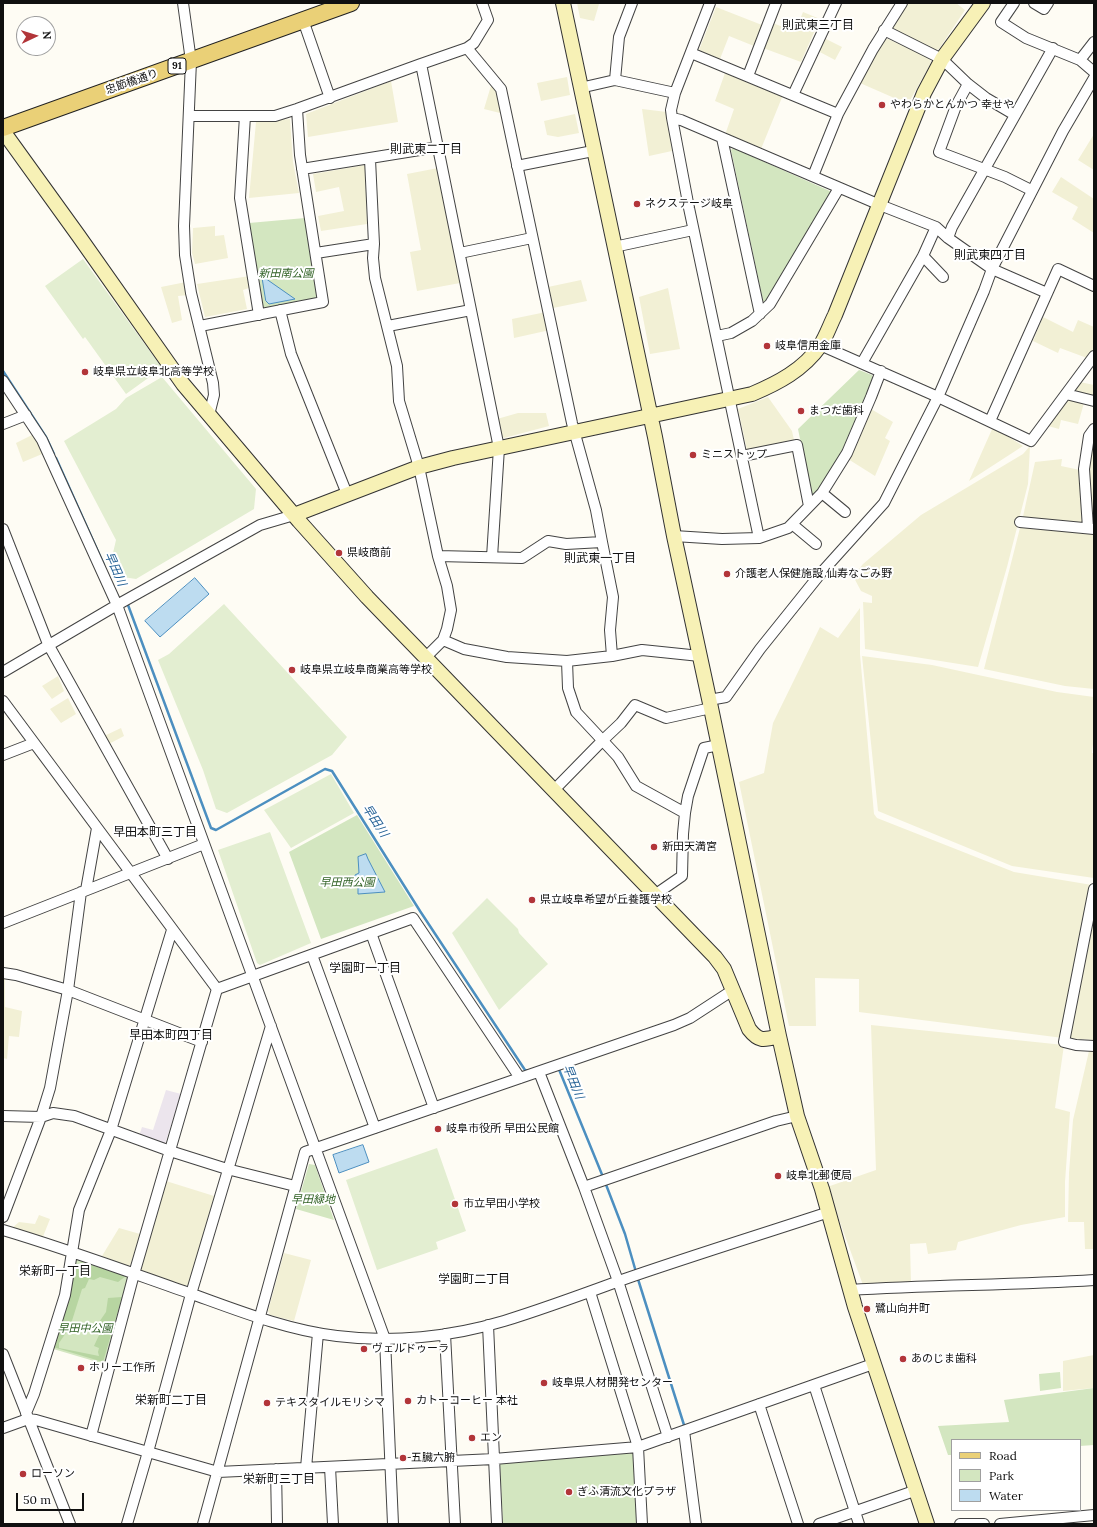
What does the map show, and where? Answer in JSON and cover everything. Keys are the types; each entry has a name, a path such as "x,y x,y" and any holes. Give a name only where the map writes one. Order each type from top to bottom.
{"main road":[{"name":"忠節橋通り","path":"3,129 351,3"}],"street":[{"path":"182,3 191,61 184,226 185,255 192,293 213,383 214,395 209,415"},
{"path":"189,116 275,116 330,98 467,48 474,42 488,20 482,3"},
{"path":"563,3 719,745 778,1036 797,1116 829,1212 850,1290 873,1364 917,1490 927,1524"},
{"path":"615,80 619,37 632,3"},
{"path":"710,3 675,93 671,110 693,230 759,538"},
{"path":"748,76 776,3"},
{"path":"793,95 836,3"},
{"path":"813,176 838,114 884,30 902,3"},
{"path":"3,672 121,602 260,525 294,515 419,467 499,448 752,394 783,379 797,370 820,345 835,315 924,93 942,59 983,3"},
{"path":"1014,3 1001,22 1026,38 1054,48 1080,60 1094,72"},
{"path":"1034,3 1044,9 1048,3"},
{"path":"303,20 330,98"},
{"path":"884,30 942,59 968,84 986,98 1015,115"},
{"path":"1080,60 1094,42"},
{"path":"467,48 501,89 574,432 596,510 613,597 610,630 612,656"},
{"path":"948,238 952,227 1054,48"},
{"path":"691,53 838,114"},
{"path":"421,64 499,448 492,557"},
{"path":"554,790 621,723 635,705 666,718 710,704 726,697 760,649 821,573 884,503 938,397 992,269 1031,190 1094,78"},
{"path":"580,88 615,80 675,93"},
{"path":"968,84 956,106 939,152 985,171 1005,177 1031,190"},
{"path":"200,326 323,302 302,169 297,109"},
{"path":"245,116 240,198 259,315"},
{"path":"672,118 681,120 839,188 936,227 948,238 992,269 1047,293"},
{"path":"3,129 183,384 294,515 367,597 715,956 724,969 749,1029 755,1037 765,1040 778,1036"},
{"path":"722,138 760,314"},
{"path":"302,169 438,147"},
{"path":"517,166 593,151"},
{"path":"370,159 375,278 397,366 399,401 419,467 438,556 447,586 451,610 443,640 426,657"},
{"path":"716,336 731,333 752,322 770,304 839,188"},
{"path":"862,363 923,256 936,227"},
{"path":"614,247 693,230"},
{"path":"460,253 532,238"},
{"path":"316,253 374,244"},
{"path":"923,256 943,277"},
{"path":"990,420 1058,269 1094,286"},
{"path":"280,310 291,354 347,494"},
{"path":"388,326 471,310"},
{"path":"820,345 990,420 1031,441 1094,356"},
{"path":"674,536 722,539 759,538 788,528 822,493 847,453 881,371"},
{"path":"3,381 42,440 121,602 204,844 385,1339 393,1524"},
{"path":"1066,394 1094,401"},
{"path":"3,424 26,415"},
{"path":"1020,522 1091,529 1084,469 1089,436 1094,429"},
{"path":"742,456 797,445 809,506"},
{"path":"822,493 845,512"},
{"path":"792,524 816,544"},
{"path":"3,529 48,644 168,859"},
{"path":"438,556 522,558 548,541 566,544 602,542"},
{"path":"443,640 464,649 506,657 567,661 612,656 642,650 700,656"},
{"path":"567,661 568,688 576,712 603,740 606,746 618,757 636,786 685,813"},
{"path":"3,701 217,989"},
{"path":"3,755 34,743"},
{"path":"656,894 682,876 683,834 688,796 704,748 719,745"},
{"path":"3,1217 41,1117 50,1088 68,990 83,891 97,828"},
{"path":"3,923 204,844"},
{"path":"1094,889 1064,1042 1076,1045 1094,1046"},
{"path":"217,989 413,918 520,1078"},
{"path":"27,1416 65,1295 79,1210 111,1130 172,930"},
{"path":"371,934 434,1108"},
{"path":"312,955 375,1128"},
{"path":"3,973 16,975 68,990 202,1042"},
{"path":"91,1436 134,1274 217,989"},
{"path":"203,1524 260,1319 304,1152 674,1025 690,1018 733,990"},
{"path":"127,1524 227,1169 271,1026"},
{"path":"539,1072 584,1187 618,1281 668,1437"},
{"path":"3,1116 41,1117 53,1113 74,1116 227,1169 295,1186"},
{"path":"584,1187 776,1121 797,1116"},
{"path":"3,1230 72,1252 260,1319 318,1333 366,1339 385,1339 424,1337 445,1334 503,1322 618,1281 829,1212"},
{"path":"850,1290 1053,1283 1094,1280"},
{"path":"590,1292 638,1447 642,1524"},
{"path":"488,1325 497,1524"},
{"path":"306,1468 318,1333"},
{"path":"445,1334 455,1524"},
{"path":"3,1354 70,1524"},
{"path":"3,1428 27,1416 218,1472 494,1459 638,1447 873,1364"},
{"path":"814,1385 859,1524"},
{"path":"759,1404 798,1524"},
{"path":"684,1431 696,1524"},
{"path":"330,1467 333,1524"},
{"path":"276,1469 277,1524"},
{"path":"819,1524 917,1490"},
{"path":"1000,1524 1094,1515"},
{"path":"960,1524 984,1524"}],"shaded area":[{"path":"577,3 601,3 599,4 594,21 580,18"},
{"path":"907,3 956,3 965,10 939,49 934,51 892,31 891,26"},
{"path":"716,7 762,25 754,46 729,36 720,59 700,52 699,50"},
{"path":"803,12 820,19 801,62 763,48 773,23 795,32"},
{"path":"822,37 842,47 835,60 816,50"},
{"path":"888,39 930,58 931,63 908,104 860,83 884,40"},
{"path":"725,73 783,95 761,149 725,135 734,109 715,101"},
{"path":"567,77 570,95 541,101 537,83"},
{"path":"493,79 504,114 484,109"},
{"path":"391,81 398,122 308,137 306,114"},
{"path":"642,109 667,112 672,151 649,156"},
{"path":"575,114 579,133 558,137 547,135 544,121"},
{"path":"290,119 293,162 299,193 249,198 256,122"},
{"path":"1094,134 1094,170 1078,160"},
{"path":"365,165 367,224 321,231 318,216 344,211 339,187 316,192 313,174"},
{"path":"438,168 460,283 417,291 410,252 421,250 407,174"},
{"path":"1061,177 1094,199 1094,233 1072,219 1078,207 1052,192"},
{"path":"215,226 215,236 224,235 228,258 195,264 192,253 193,228"},
{"path":"250,276 252,287 243,290 247,309 205,317 197,284"},
{"path":"581,280 587,301 553,308 548,287"},
{"path":"186,282 189,295 178,296 182,320 172,323 161,287"},
{"path":"668,288 680,349 650,354 639,297"},
{"path":"546,312 550,330 514,338 512,319"},
{"path":"1043,317 1073,332 1078,320 1094,327 1094,348 1087,358 1060,348 1058,353 1033,341"},
{"path":"1080,382 1094,385 1094,398 1075,393 1074,390"},
{"path":"768,397 792,431 794,440 747,450 738,409"},
{"path":"1070,398 1084,403 1078,424 1061,420 1059,429 1048,426 1067,400"},
{"path":"871,409 893,422 885,438 890,441 875,476 848,459"},
{"path":"518,413 546,413 549,426 504,438 501,436 497,419"},
{"path":"993,427 1023,446 969,481"},
{"path":"36,433 47,452 23,462 16,443"},
{"path":"1091,437 1094,438 1094,527 1091,527 1087,489"},
{"path":"1030,446 1028,484 1007,567 978,667 865,649 863,602 872,603 872,596 861,591 853,576 863,564 921,515 1023,454"},
{"path":"1062,459 1061,466 1080,470 1084,526 1022,521 1035,462"},
{"path":"1021,524 1094,532 1094,689 1065,686 984,669"},
{"path":"860,608 860,654 874,814 877,818 1014,872 1092,885 1063,1038 859,1012 859,979 815,978 816,1026 789,1026 739,782 764,773 773,723 820,627 838,638"},
{"path":"862,656 932,665 1057,692 1094,697 1094,735 1092,753 1094,753 1094,878 1012,866 878,811"},
{"path":"58,676 64,691 52,699 42,686"},
{"path":"68,698 76,714 61,723 50,709"},
{"path":"121,728 124,736 107,745 102,737"},
{"path":"1094,900 1094,1040 1067,1038"},
{"path":"5,976 5,1007 22,1011 19,1037 9,1036 7,1059 3,1058 3,977"},
{"path":"871,1025 1064,1045 1055,1108 1070,1112 1065,1182 1065,1217 1021,1225 958,1242 956,1250 928,1254 926,1243 910,1244 911,1283 863,1285 827,1187 876,1170"},
{"path":"1094,1048 1094,1249 1085,1249 1084,1222 1068,1222 1069,1173 1073,1120 1089,1051"},
{"path":"166,1090 181,1094 164,1147 138,1139 142,1127 153,1130"},
{"path":"166,1181 214,1196 189,1284 185,1286 141,1271 140,1268"},
{"path":"39,1215 50,1219 42,1239 11,1229 19,1222 35,1224"},
{"path":"119,1228 140,1234 131,1264 128,1266 102,1256"},
{"path":"284,1253 311,1260 294,1321 270,1315 268,1311"},
{"path":"1094,1355 1094,1388 1063,1391 1063,1361"}],"green space":[{"path":"733,148 832,192 765,302 763,301 731,150"},
{"name":"新田南公園","path":"305,218 318,294 315,298 265,309 262,307 249,223"},
{"path":"83,259 162,368 126,394 85,337 83,339 45,286"},
{"path":"859,370 872,375 873,379 841,453 815,495 811,493 798,429"},
{"path":"162,377 256,489 254,509 136,579 123,577 113,553 116,540 64,441 116,409 126,398"},
{"path":"224,604 347,737 332,755 227,813 216,809 203,770 158,660 169,654"},
{"path":"331,774 354,813 291,848 264,810"},
{"name":"早田西公園","path":"357,815 414,906 321,939 289,852"},
{"path":"270,832 311,943 260,965 257,963 218,850"},
{"path":"487,898 518,929 519,933 548,964 499,1010 452,933"},
{"path":"437,1148 466,1231 436,1242 438,1249 377,1270 346,1180"},
{"name":"早田緑地","path":"309,1164 315,1165 334,1220 296,1209"},
{"name":"早田中公園","path":"77,1259 128,1276 104,1364 50,1348"},
{"path":"81,1262 126,1276 118,1282 100,1277 94,1280 89,1279 85,1288 82,1289 70,1327 59,1343 59,1348 99,1356 99,1348 94,1346 100,1333 95,1328 106,1312 108,1298 122,1297 103,1362 53,1347 75,1268"},
{"path":"1060,1372 1061,1388 1040,1391 1039,1374"},
{"path":"1094,1388 1094,1445 1081,1446 1081,1439 951,1439 951,1455 948,1455 938,1426 1009,1422 1004,1400"},
{"name":"ぎふ清流文化プラザ","path":"635,1453 638,1524 503,1524 500,1463"}],"water":[{"path":"262,276 295,299 269,304 266,301"},
{"path":"195,578 209,594 160,637 145,621"},
{"path":"366,854 385,892 358,894 358,886 354,880 355,875 359,873 358,857"},
{"path":"363,1145 369,1162 339,1173 333,1155"}],"waterway":[{"name":"早田川","path":"3,371 46,437 54,454"},
{"name":"早田川","path":"56,458 104,565"},
{"name":"早田川","path":"126,603 211,828 216,830 325,769 332,771 420,911 525,1070 530,1071"},
{"name":"早田川","path":"558,1067 603,1177"},
{"name":"早田川","path":"605,1182 625,1234 636,1272"},
{"name":"早田川","path":"637,1276 684,1425"}],"place":[{"name":"やわらかとんかつ 幸せや","path":"882,105"},
{"name":"ネクステージ岐阜","path":"637,204"},
{"name":"岐阜信用金庫","path":"767,346"},
{"name":"岐阜県立岐阜北高等学校","path":"85,372"},
{"name":"まつだ歯科","path":"801,411"},
{"name":"ミニストップ","path":"693,455"},
{"name":"県岐商前","path":"339,553"},
{"name":"介護老人保健施設 仙寿なごみ野","path":"727,574"},
{"name":"岐阜県立岐阜商業高等学校","path":"292,670"},
{"name":"新田天満宮","path":"654,847"},
{"name":"県立岐阜希望が丘養護学校","path":"532,900"},
{"name":"岐阜市役所 早田公民館","path":"438,1129"},
{"name":"岐阜北郵便局","path":"778,1176"},
{"name":"市立早田小学校","path":"455,1204"},
{"name":"鷺山向井町","path":"867,1309"},
{"name":"ヴェルドゥーラ","path":"364,1349"},
{"name":"あのじま歯科","path":"903,1359"},
{"name":"ホリー工作所","path":"81,1368"},
{"name":"岐阜県人材開発センター","path":"544,1383"},
{"name":"カトーコーヒー 本社","path":"408,1401"},
{"name":"テキスタイルモリシマ","path":"267,1403"},
{"name":"エン","path":"472,1438"},
{"name":"五臓六腑","path":"403,1458"},
{"name":"ローソン","path":"23,1474"},
{"name":"ぎふ清流文化プラザ","path":"569,1492"}],"district":[{"name":"則武東三丁目","path":"818,26"},
{"name":"則武東二丁目","path":"426,150"},
{"name":"則武東四丁目","path":"990,256"},
{"name":"則武東一丁目","path":"600,559"},
{"name":"早田本町三丁目","path":"155,833"},
{"name":"学園町一丁目","path":"365,969"},
{"name":"早田本町四丁目","path":"171,1036"},
{"name":"栄新町一丁目","path":"55,1272"},
{"name":"学園町二丁目","path":"474,1280"},
{"name":"栄新町二丁目","path":"171,1401"},
{"name":"栄新町三丁目","path":"279,1480"}]}
